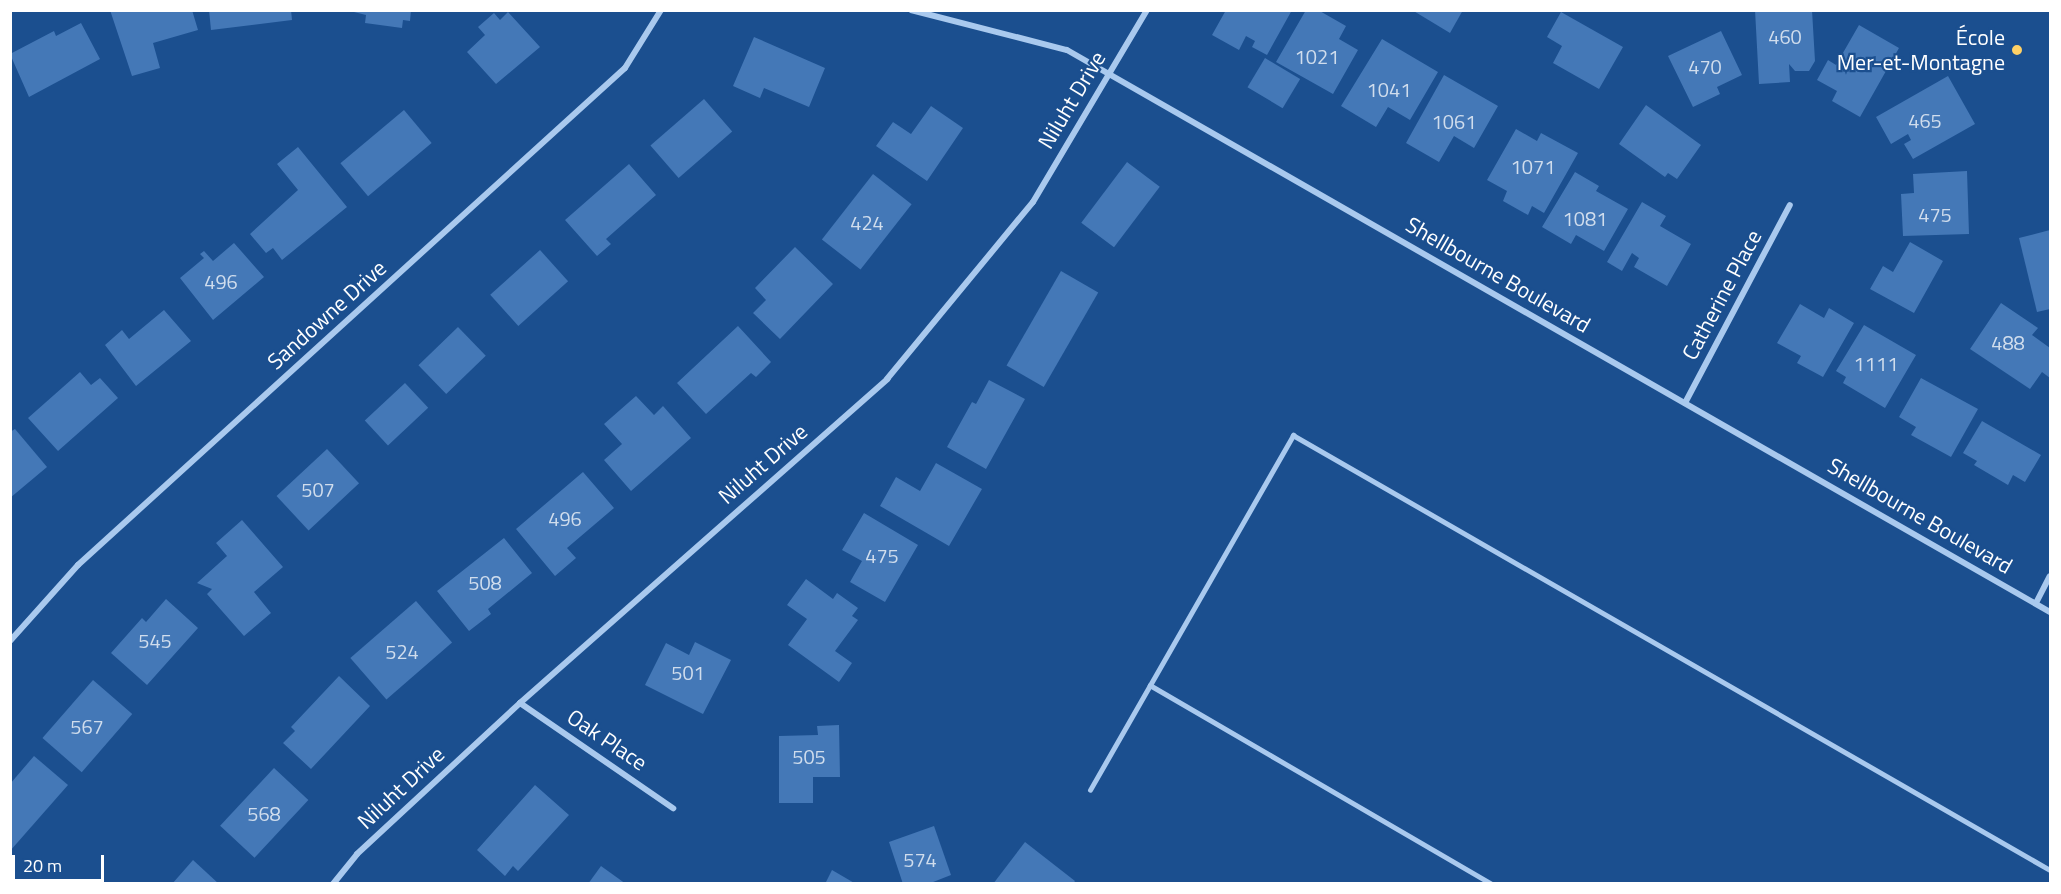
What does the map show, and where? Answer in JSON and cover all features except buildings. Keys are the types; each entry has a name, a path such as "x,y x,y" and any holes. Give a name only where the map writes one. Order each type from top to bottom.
{"street":[{"name":"Sandowne Drive","path":"10,641 78,565 625,68 660,10"},
{"name":"Shellbourne Boulevard","path":"911,10 1067,50 2050,612"},
{"name":"Niluht Drive","path":"333,884 357,854 520,703 887,379 1033,202 1146,10"},
{"name":"Catherine Place","path":"1684,403 1790,205"},
{"path":"2036,603 2050,576"},
{"name":"Oak Place","path":"520,703 673,808"}],"lane":[{"path":"1090,790 1293,435 2050,870"},
{"path":"1150,685 1492,884"}],"place":[{"name":"École Mer-et-Montagne","path":"2017,50"}]}
